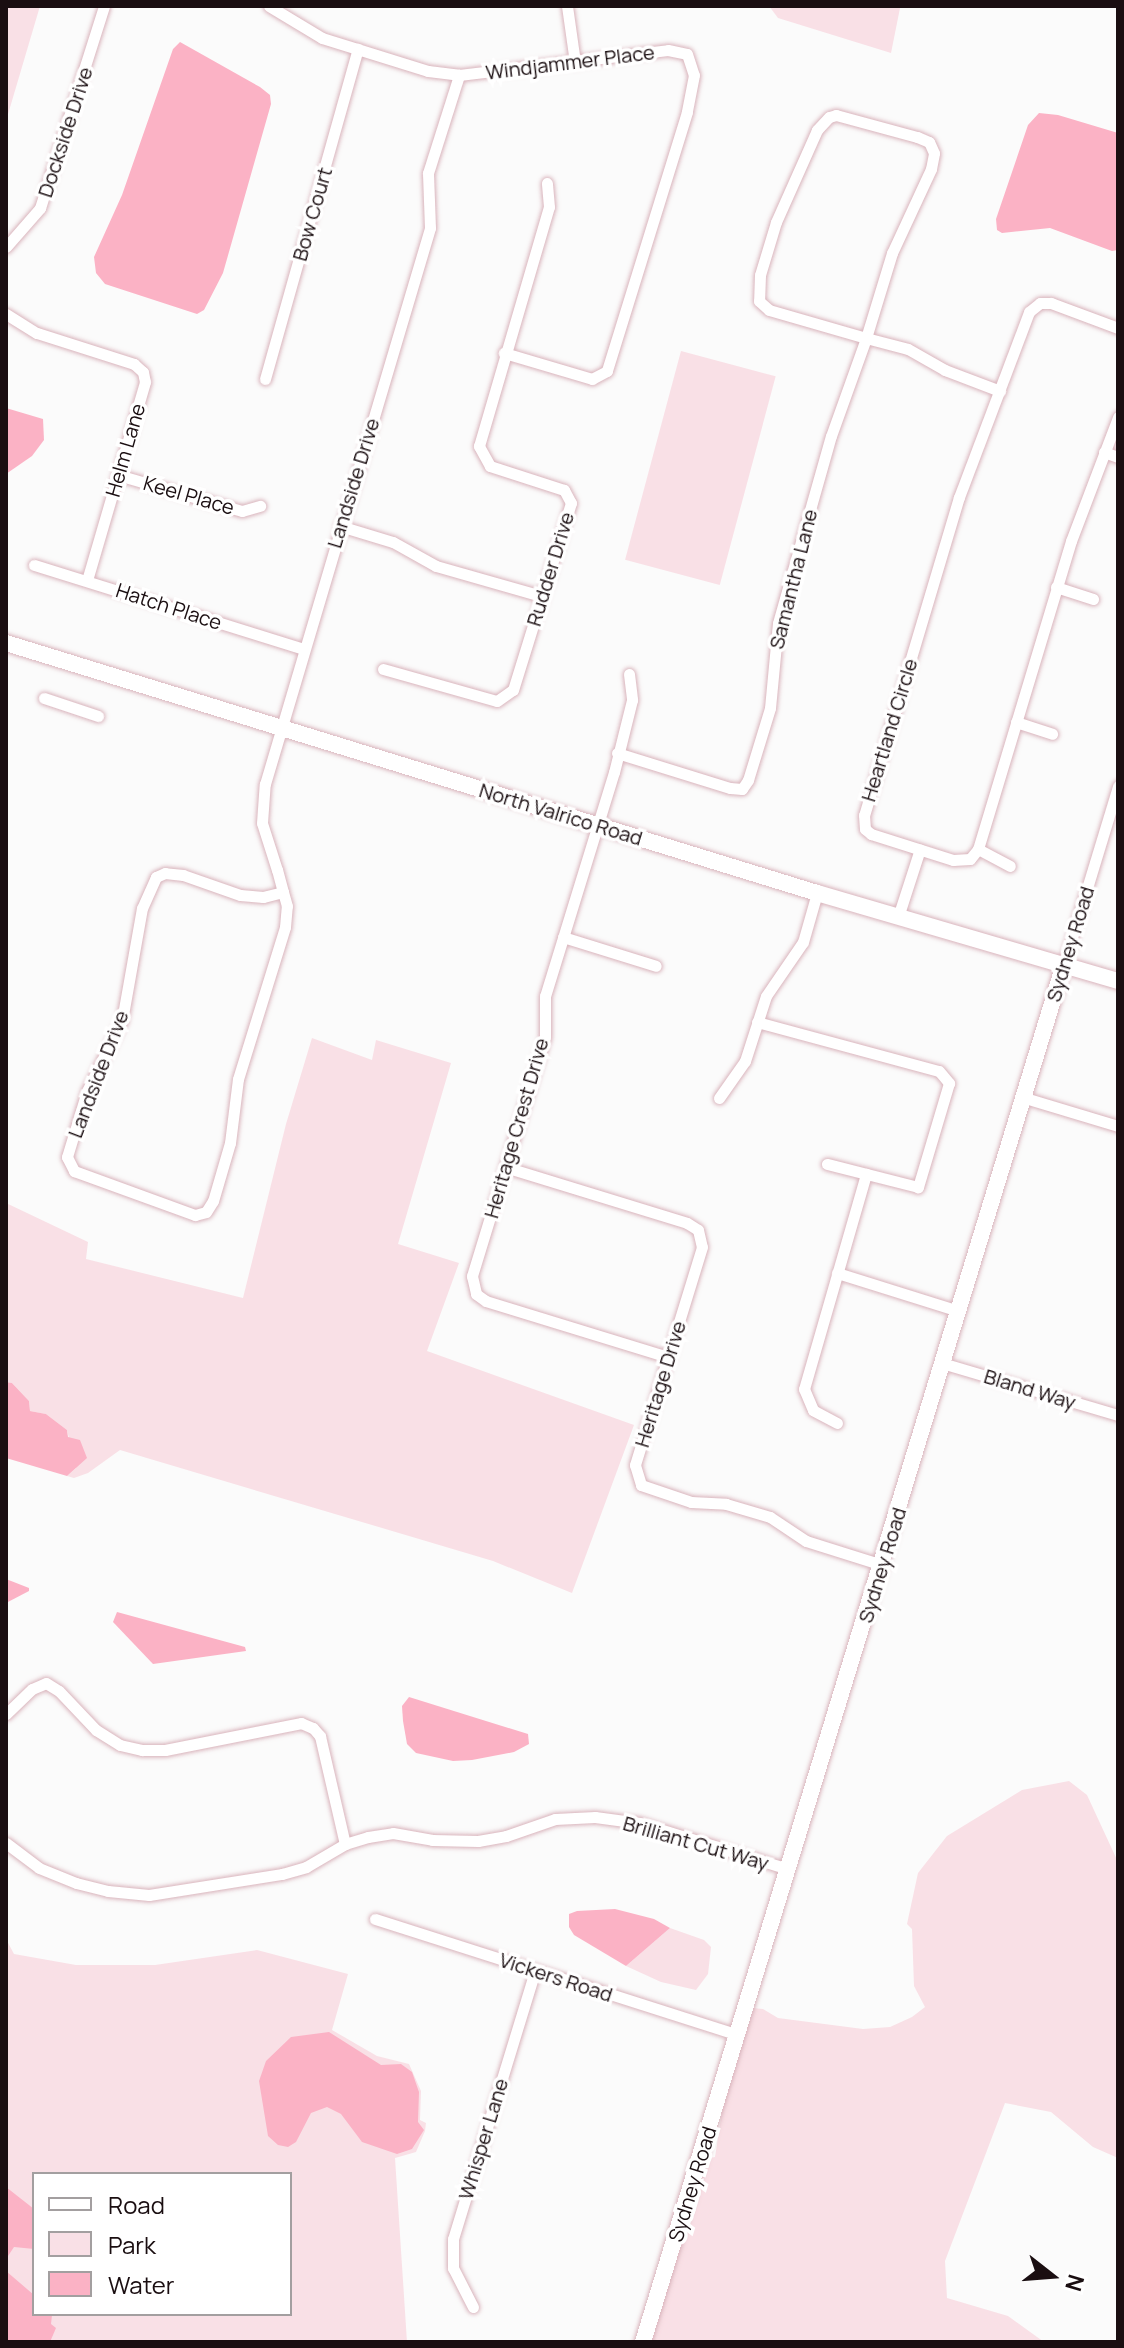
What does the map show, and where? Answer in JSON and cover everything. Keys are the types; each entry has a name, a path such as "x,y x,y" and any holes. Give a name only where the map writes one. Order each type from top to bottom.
{"street":[{"name":"Dockside Drive","path":"6,247 40,208 104,6"},
{"name":"Windjammer Place","path":"269,6 322,38 428,71 459,75 668,50 687,54 694,75 687,112 607,371 592,379 504,353"},
{"path":"567,6 575,62"},
{"name":"Bow Court","path":"265,379 358,49"},
{"name":"Landside Drive","path":"283,892 263,897 240,895 183,875 165,873 156,877 142,908 122,1020 87,1091 67,1157 74,1171 188,1214 206,1212 227,1157 238,1079 285,927 287,906 283,892 262,823 265,784 430,228 428,173 459,75"},
{"name":"Samantha Lane","path":"617,753 730,788 742,789 748,780 770,708 778,623 831,436 866,338 892,253 931,169 934,153 929,142 917,137 836,115 822,122 787,197 767,250 757,295 769,310 866,338 908,349 945,370 1000,391"},
{"name":"Rudder Drive","path":"383,669 497,701 513,690 571,503 564,490 490,466 479,446 549,207 547,183"},
{"name":"Heartland Circle","path":"978,849 970,859 953,860 871,834 865,829 864,815 959,497 1029,312 1040,303 1051,303 1118,328"},
{"name":"Helm Lane","path":"6,314 37,333 134,364 143,372 145,382 87,580"},
{"path":"1010,866 978,849 1056,587 1118,417"},
{"path":"1104,452 1118,457"},
{"name":"Keel Place","path":"118,475 242,511 260,506"},
{"path":"340,526 393,542 436,566 541,596"},
{"name":"Hatch Place","path":"34,565 303,649"},
{"path":"1056,587 1093,599"},
{"name":"North Valrico Road","path":"6,643 817,893 1118,981"},
{"name":"Heritage Crest Drive","path":"629,674 632,700 599,825 545,996 545,1037 472,1276 476,1294 486,1301 668,1357"},
{"path":"44,698 98,716"},
{"path":"1016,722 1052,734"},
{"name":"Sydney Road","path":"643,2342 1118,786"},
{"path":"895,916 916,848"},
{"path":"719,1098 745,1061 766,996 803,942 817,893"},
{"path":"563,937 656,966"},
{"path":"757,1022 939,1071 949,1083 918,1187 827,1164"},
{"path":"1022,1097 1118,1126"},
{"name":"Heritage Drive","path":"505,1167 687,1223 698,1230 702,1247 635,1465 641,1485 691,1502 726,1504 770,1517 806,1541 882,1565"},
{"path":"837,1423 813,1410 804,1389 866,1174"},
{"path":"837,1273 958,1311"},
{"name":"Bland Way","path":"942,1363 1118,1415"},
{"path":"6,1714 32,1689 46,1683 59,1691 96,1730 120,1745 142,1750 165,1750 301,1723 313,1728 320,1736 345,1844"},
{"name":"Brilliant Cut Way","path":"6,1843 39,1868 76,1883 108,1891 149,1895 282,1874 306,1867 345,1844 393,1833 432,1840 478,1841 506,1836 555,1819 595,1817 640,1823 789,1869"},
{"name":"Vickers Road","path":"375,1919 738,2035"},
{"name":"Whisper Lane","path":"473,2307 453,2268 453,2239 535,1971"}],"green space":[{"path":"6,6 40,6 6,121"},
{"path":"769,6 900,8 891,53 778,18"},
{"path":"681,351 776,376 720,585 625,560"},
{"path":"312,1038 372,1060 376,1040 451,1063 398,1244 459,1263 427,1351 634,1425 572,1593 493,1561 120,1450 88,1473 74,1478 67,1476 76,1468 67,1430 46,1414 30,1411 29,1401 12,1383 6,1382 6,1203 88,1242 86,1259 243,1298 286,1124"},
{"path":"1069,1781 1087,1795 1118,1862 1118,2158 1093,2147 1051,2112 1005,2103 945,2261 947,2298 1008,2316 1044,2342 649,2342 705,2159 715,2157 724,2099 752,2008 763,2009 778,2018 863,2029 890,2027 912,2017 925,2007 914,1986 912,1929 907,1924 918,1873 947,1836 1022,1790"},
{"path":"670,1928 704,1940 711,1947 708,1974 696,1990 661,1982 626,1966"},
{"path":"6,1939 14,1954 76,1965 155,1965 257,1950 348,1974 332,2030 377,2056 409,2064 421,2091 420,2120 426,2123 425,2131 416,2152 395,2158 407,2342 6,2342"}],"water":[{"path":"180,42 260,87 270,95 271,104 223,273 204,310 197,314 105,284 96,273 94,257 122,195 173,49"},
{"path":"1039,113 1058,115 1118,133 1118,250 1112,251 1050,228 1002,233 997,230 996,219 1028,125"},
{"path":"6,408 43,419 44,440 32,456 6,474"},
{"path":"6,1382 12,1383 29,1401 30,1411 46,1414 67,1430 68,1437 80,1440 87,1458 67,1476 6,1458"},
{"path":"6,1579 29,1588 29,1591 6,1603"},
{"path":"117,1612 245,1647 246,1651 153,1664 113,1622"},
{"path":"409,1697 528,1734 529,1744 514,1752 472,1760 453,1761 416,1753 407,1744 403,1721 402,1706"},
{"path":"615,1909 654,1919 670,1928 626,1966 574,1935 569,1927 569,1914"},
{"path":"329,2032 381,2065 401,2064 412,2072 419,2092 418,2122 424,2130 412,2149 397,2154 362,2142 341,2114 327,2107 311,2113 296,2142 288,2147 278,2145 268,2136 259,2081 266,2061 291,2037"},
{"path":"6,2187 32,2207 32,2249 14,2247 6,2259"},
{"path":"6,2271 32,2293 32,2316 52,2316 51,2324 56,2328 50,2342 6,2342"}]}
